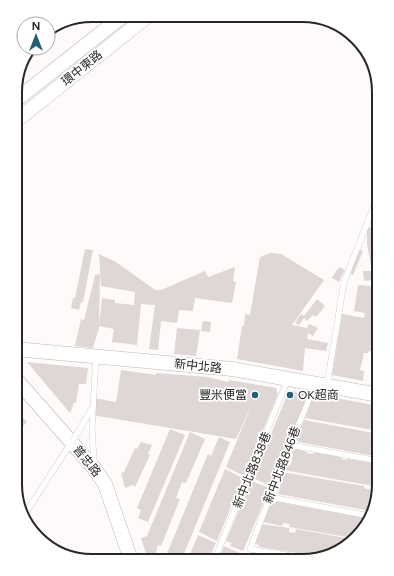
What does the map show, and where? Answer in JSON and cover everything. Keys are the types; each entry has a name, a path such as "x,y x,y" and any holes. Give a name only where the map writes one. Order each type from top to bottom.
{"street":[{"name":"環中東路","path":"22,95 115,22"},
{"name":"環中東路","path":"22,116 140,22"},
{"name":"新中北路","path":"22,350 232,369 372,394"},
{"name":"普忠路","path":"22,386 94,468 105,484 129,554"}],"lane":[{"name":"新中北路846巷","path":"283,554 250,548 290,444 322,384 344,282 372,211"},
{"path":"94,468 92,427 96,356"},
{"name":"新中北路838巷","path":"217,554 288,379"},
{"path":"27,510 93,407"},
{"path":"290,444 372,460"},
{"path":"270,497 365,515"}],"building":[{"path":"372,227 372,271 367,244 367,228"},
{"path":"85,249 93,250 83,302 81,302 79,310 71,308 73,298 75,298"},
{"path":"359,249 363,251 353,275 350,273"},
{"path":"271,253 281,254 324,280 292,325 307,328 309,324 318,328 313,336 308,333 307,339 328,343 326,351 305,348 303,371 237,359 245,314 250,315 260,257"},
{"path":"99,254 116,262 155,290 161,290 205,271 208,277 235,267 233,281 236,282 232,303 195,298 193,311 179,310 177,323 161,321 158,350 149,349 155,305 141,304 137,345 112,342 114,329 99,326 102,298 115,300 115,303 134,305 135,292 101,286"},
{"path":"340,267 345,270 339,282 332,278"},
{"path":"363,271 372,271 372,280 364,281"},
{"path":"100,274 99,328 93,348 75,346 81,319 84,320 95,275"},
{"path":"358,285 372,286 372,352 364,353 360,370 364,371 363,381 332,375 342,314 364,318 365,313 354,311"},
{"path":"317,299 325,306 316,317 313,315 307,321 304,318 299,325 295,323 301,314 304,316"},
{"path":"203,321 211,322 210,332 201,331"},
{"path":"177,328 200,330 196,356 174,354"},
{"path":"27,362 88,368 86,384 79,384 76,403 74,403 70,413"},
{"path":"121,370 156,375 156,373 207,377 228,382 229,380 276,388 278,394 244,476 226,467 252,404 236,439 92,415 94,398 116,402"},
{"path":"291,391 307,393 308,396 270,486 253,478 288,393"},
{"path":"314,394 372,405 372,430 305,418"},
{"path":"22,416 27,422 22,427"},
{"path":"304,420 372,433 372,456 299,442 296,439"},
{"path":"170,429 185,435 148,522 138,518 141,510 137,508"},
{"path":"190,432 205,439 186,483 182,482 176,498 180,499 161,546 158,545 156,554 146,554 141,538 147,536"},
{"path":"219,437 230,442 184,554 167,554 208,454 211,456"},
{"path":"141,442 152,445 148,454 150,455 135,487 133,485 125,488 121,473 124,472 135,448 137,449"},
{"path":"296,449 307,453 314,454 314,452 341,457 341,459 372,463 372,486 283,470 286,464 291,465 293,454 290,453"},
{"path":"225,469 243,478 217,541 199,532"},
{"path":"282,472 364,486 364,488 371,490 372,487 371,498 367,510 278,494"},
{"path":"251,481 270,488 243,551 230,546 232,543 226,541"},
{"path":"279,502 363,518 348,537 289,527 290,524 283,523 282,526 263,522 269,503"},
{"path":"261,524 289,528 289,532 295,533 296,529 346,538 333,547 320,552 302,554 260,547 255,542"},
{"path":"198,535 216,543 211,554 190,554"},
{"path":"224,546 242,554 221,554"}],"place":[{"name":"豐米便當","path":"255,395"},
{"name":"OK超商","path":"290,395"}]}
